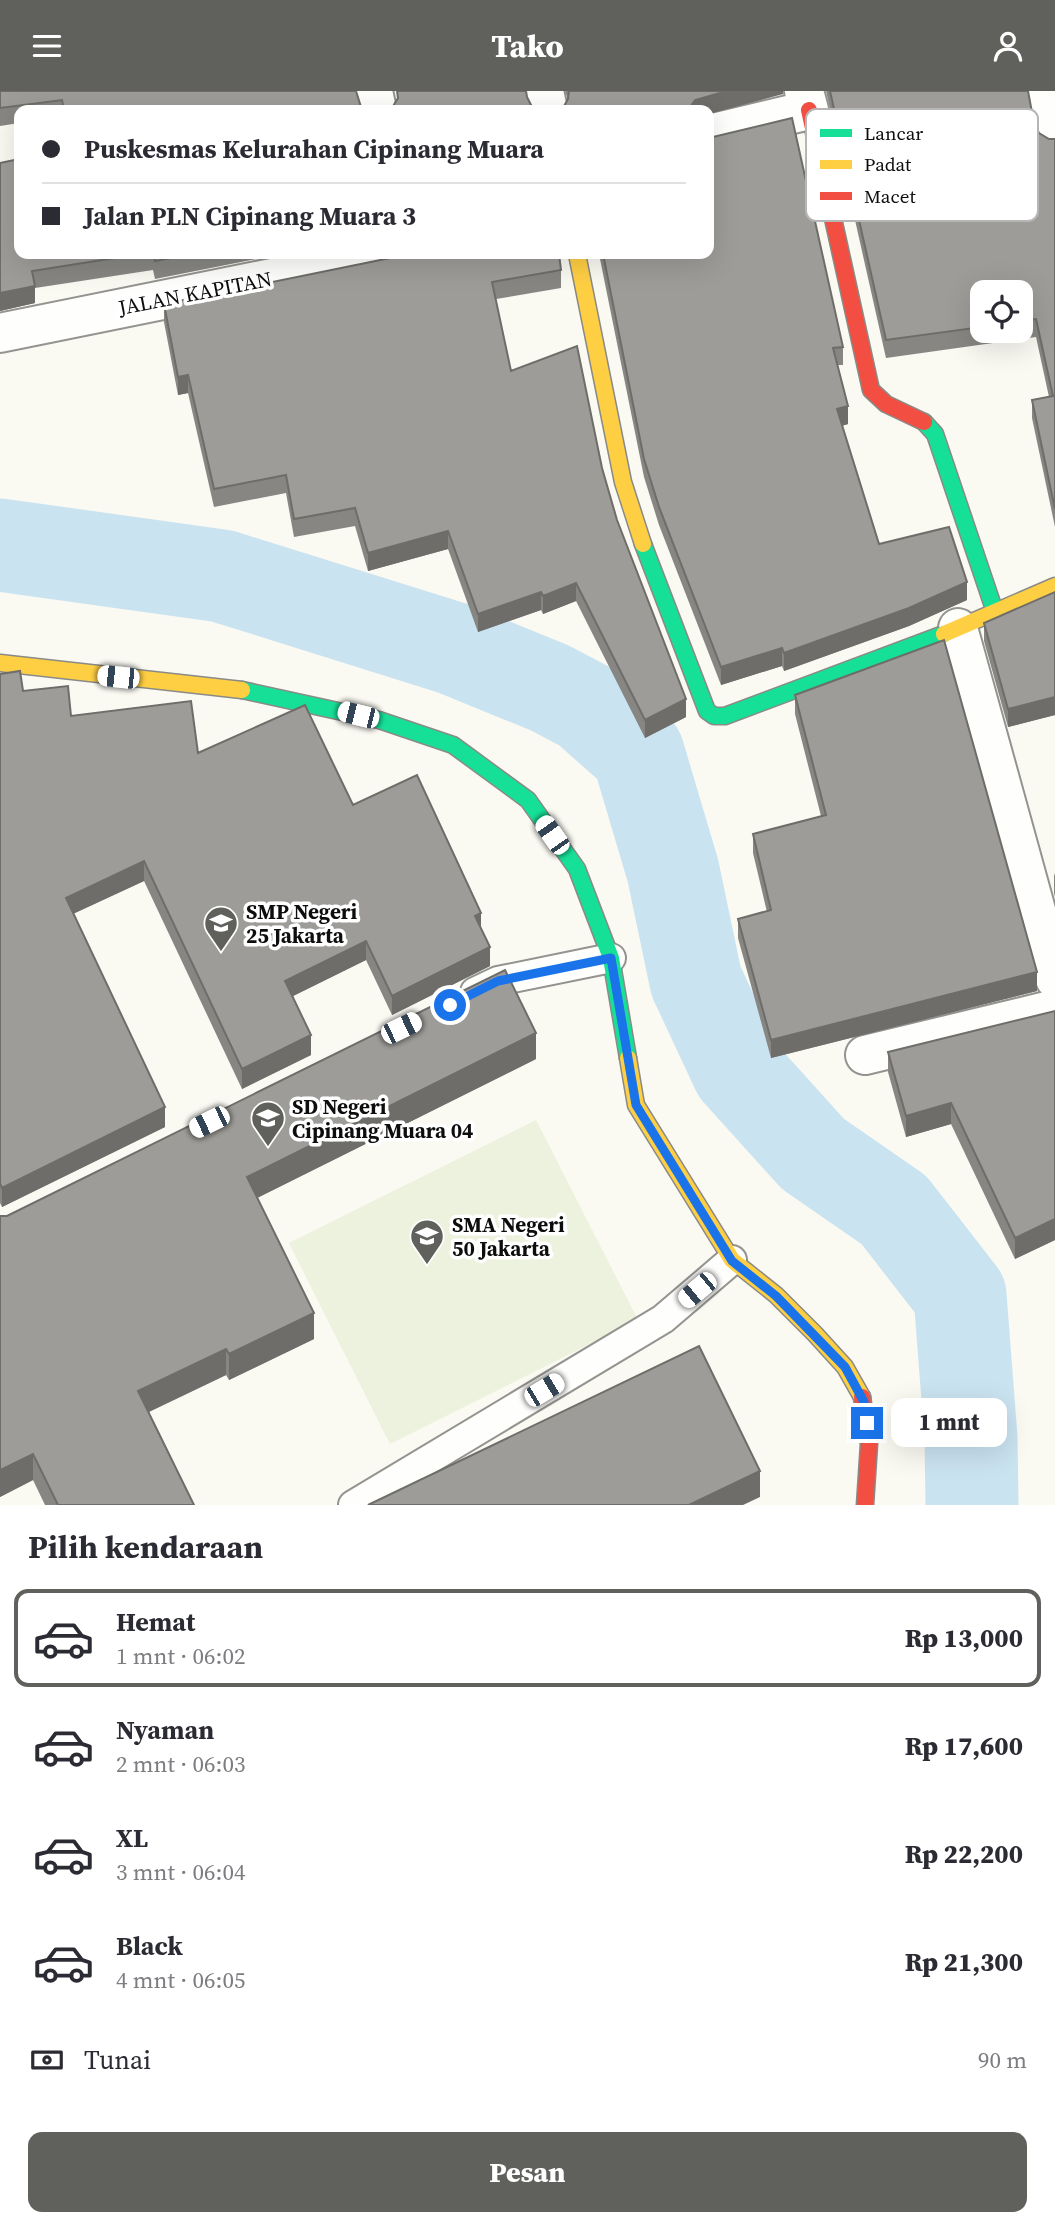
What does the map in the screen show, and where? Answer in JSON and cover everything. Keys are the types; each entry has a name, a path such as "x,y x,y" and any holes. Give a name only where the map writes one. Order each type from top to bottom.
{"street":[{"path":"1045,91 1055,136"},
{"path":"714,132 806,101"},
{"path":"833,221 871,390 879,401 888,407 915,414 928,421 935,434 995,612"},
{"name":"JALAN KAPITAN","path":"0,333 365,259"},
{"path":"578,259 623,482 638,531 707,711 714,716 725,716 917,646 1055,586"},
{"path":"958,628 1055,979"},
{"path":"0,663 223,687 296,700 379,720 453,745 528,800 577,869 611,958 636,1105 732,1261 776,1296 822,1342 845,1367 864,1402 869,1444 865,1505"},
{"path":"865,1055 1055,1009"}],"lane":[{"path":"448,1006 498,981 611,958"},
{"path":"353,1505 663,1319 732,1261"}],"green space":[{"path":"536,1120 638,1320 390,1444 289,1243"}],"building":[{"path":"0,91 356,91 360,105 63,105 62,100 0,108"},
{"path":"397,91 526,91 531,105 394,105 398,98"},
{"path":"569,91 727,91 695,100 692,105 565,105"},
{"path":"830,91 1028,91 1031,109 834,109"},
{"path":"792,118 806,181 806,221 815,221 843,347 833,348 848,406 837,409 879,544 949,527 967,582 909,608 784,653 782,648 721,667 659,507 644,459 604,259 714,259 714,137"},
{"path":"1038,131 1049,139 1055,139 1055,509 1032,400 1053,396 1036,319 1033,319 1033,280 970,280 970,329 886,340 859,221 1038,221"},
{"path":"14,160 14,259 108,259 32,271 35,286 0,293 0,163"},
{"path":"385,259 560,259 561,270 492,282 511,371 577,346 602,468 617,520 686,699 645,720 576,583 543,596 541,592 478,614 448,531 368,553 355,508 294,519 286,475 214,489 188,375 178,377 164,304"},
{"path":"1055,592 1055,697 1008,709 984,623"},
{"path":"944,640 1037,972 771,1040 738,919 771,910 753,834 826,815 795,695"},
{"path":"20,671 23,691 68,686 71,716 191,701 198,753 305,705 353,805 417,775 481,913 475,916 490,947 392,996 366,941 285,981 311,1035 242,1069 144,861 66,898 165,1107 2,1188 0,674"},
{"path":"505,970 536,1033 247,1177 314,1313 229,1354 226,1349 138,1391 194,1505 58,1505 33,1454 0,1470 0,1216 7,1216"},
{"path":"1055,1011 1055,1219 1015,1238 951,1103 906,1116 888,1052"},
{"path":"699,1346 760,1471 689,1505 368,1505"}],"waterway":[{"path":"0,545 222,576 452,648 550,688 586,707 638,753 673,871 696,981 738,1071 813,1154 894,1210 960,1295 971,1438 972,1505"}],"traffic: fast":[{"path":"924,422 935,434 995,612"},
{"path":"643,544 707,711 714,716 725,716 944,634"},
{"path":"242,690 379,720 453,745 528,800 577,869 611,958 628,1058"}],"traffic: slow":[{"path":"578,259 623,482 643,544"},
{"path":"944,634 1055,586"},
{"path":"0,663 242,690"},
{"path":"628,1058 636,1105 732,1260 776,1295 815,1334 845,1367 862,1397"}],"traffic: jam":[{"path":"834,221 871,390 886,404 924,422"},
{"path":"862,1397 869,1444 865,1505"}],"place":[{"name":"SMP Negeri 25 Jakarta","path":"221,953"},
{"name":"SD Negeri Cipinang Muara 04","path":"268,1148"},
{"name":"SMA Negeri 50 Jakarta","path":"427,1266"}],"route":[{"path":"450,1005 498,981 611,958 636,1105 732,1261 776,1296 845,1367 864,1402 867,1423"}]}
